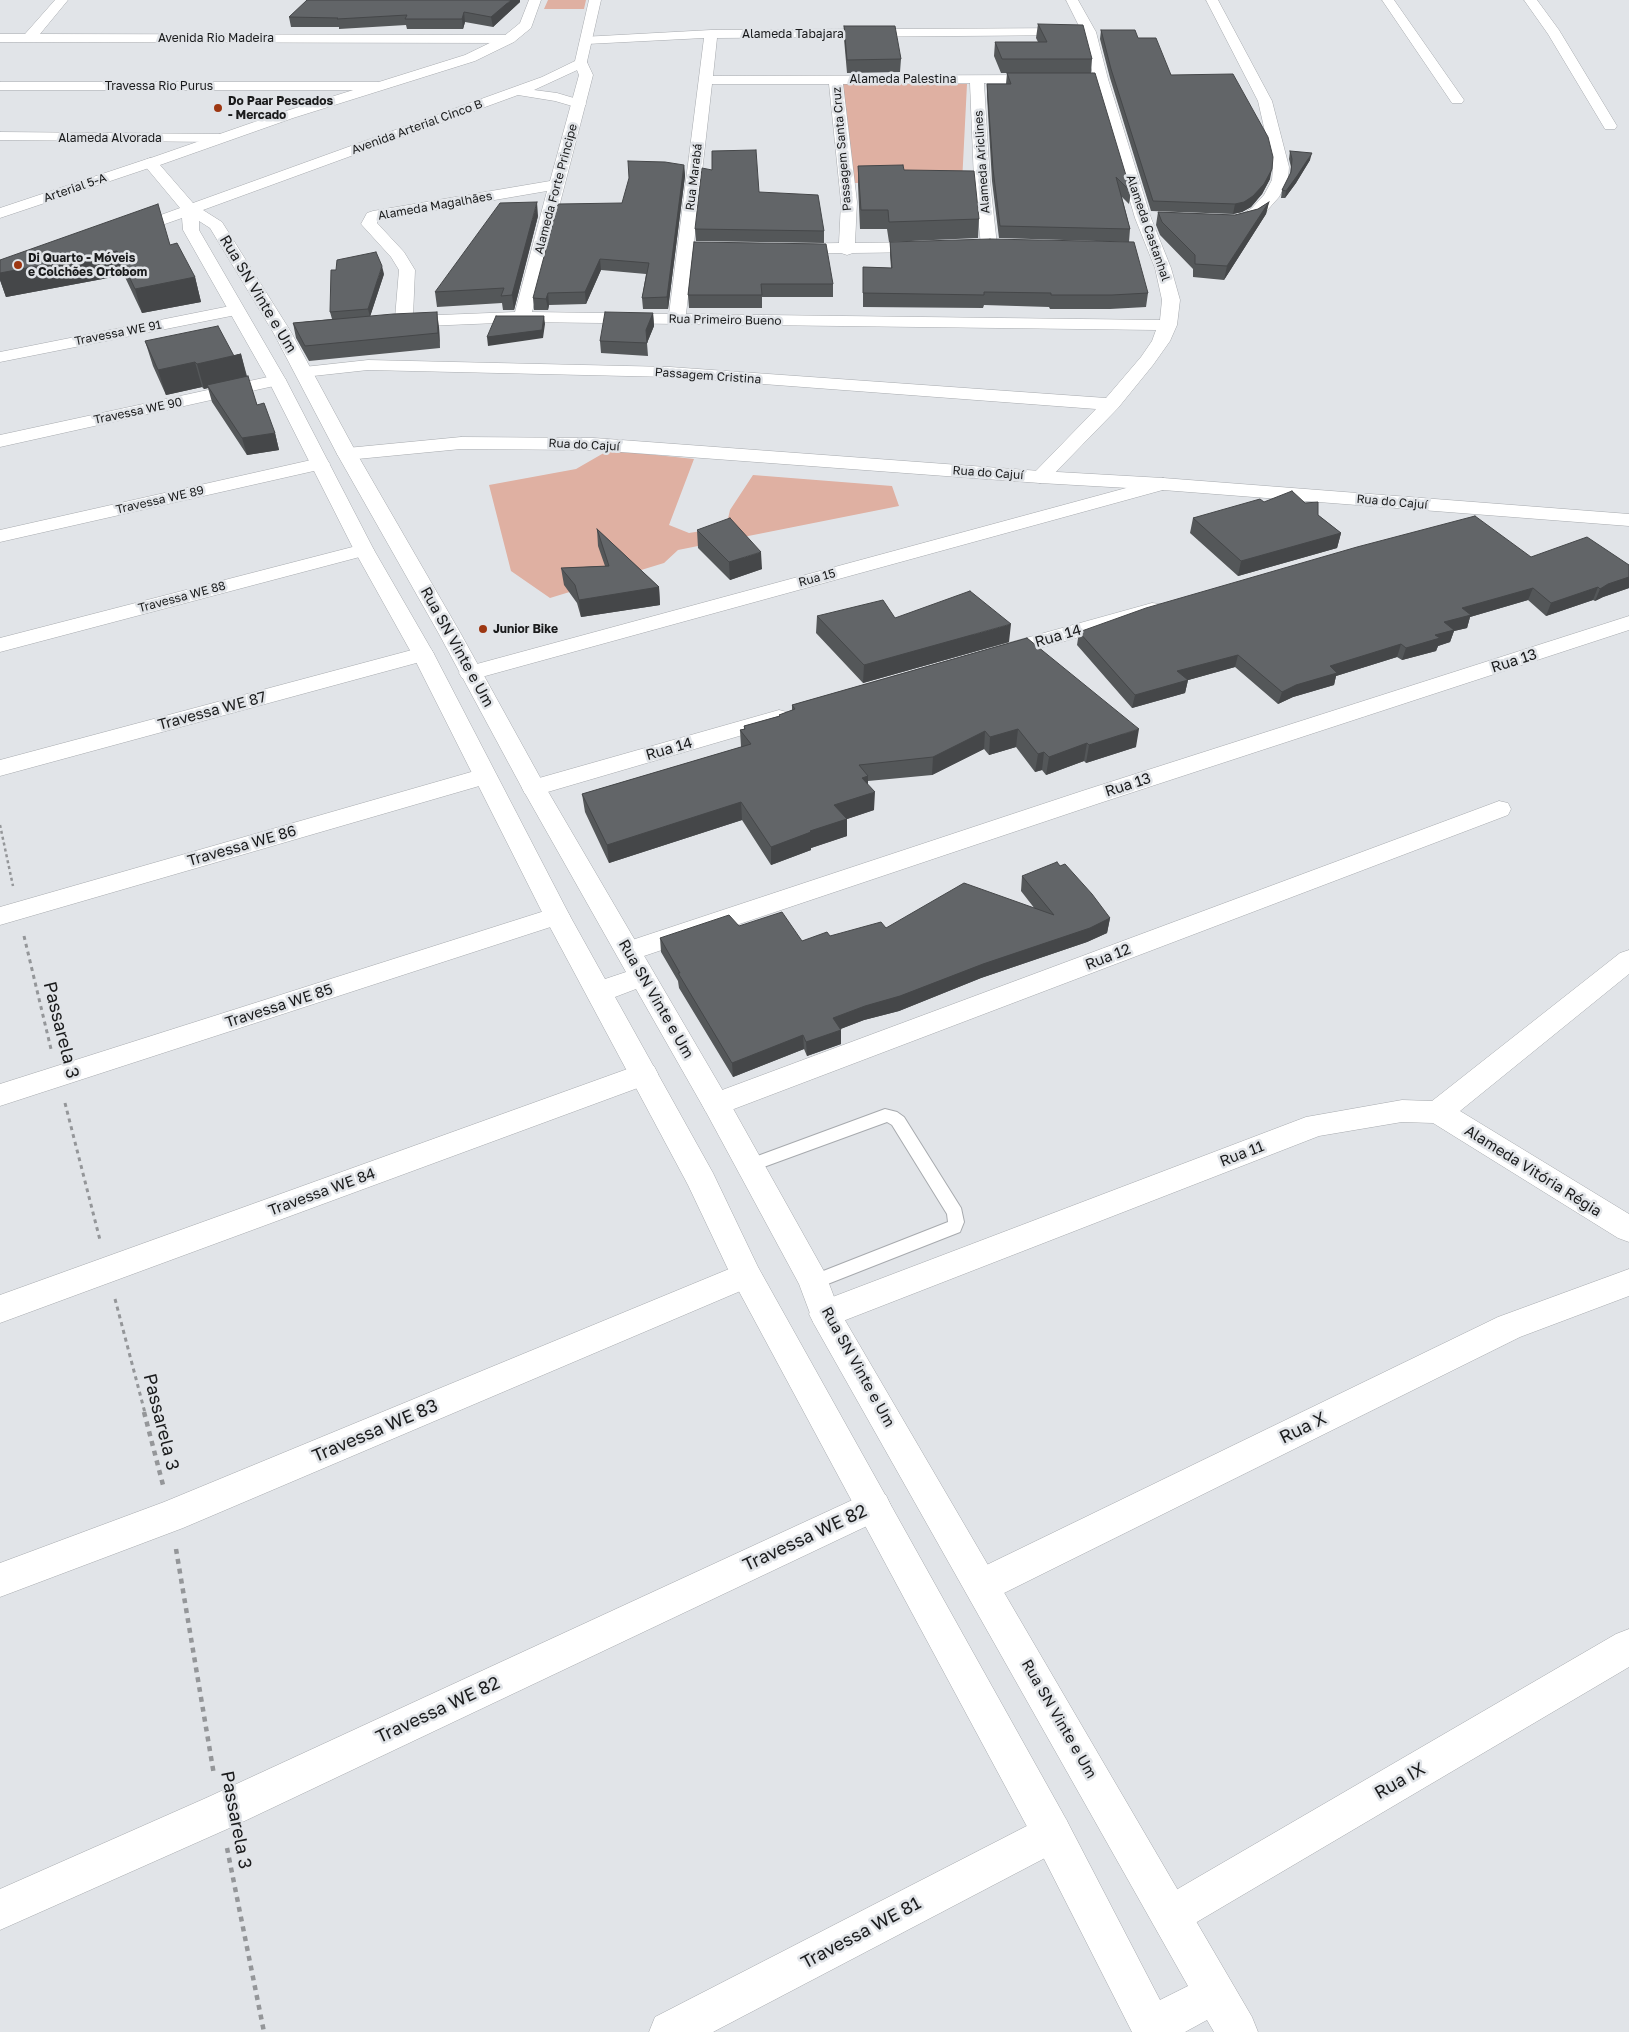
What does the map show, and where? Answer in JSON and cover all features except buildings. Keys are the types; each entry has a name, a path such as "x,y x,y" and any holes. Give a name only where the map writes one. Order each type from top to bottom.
{"street":[{"path":"29,38 62,0"},
{"name":"Arterial 5-A","path":"0,214 221,138 470,58 509,39 526,25 535,0"},
{"path":"581,63 596,0"},
{"name":"Alameda Castanhal","path":"1040,477 1111,404 1147,361 1161,341 1168,325 1171,300 1163,268 1143,218 1096,79 1089,32 1072,0"},
{"path":"1212,0 1265,101 1281,167 1280,180 1271,197 1258,211 1249,217 1233,221 1213,220"},
{"path":"1388,0 1457,100"},
{"path":"1530,0 1554,33 1610,126"},
{"name":"Alameda Tabajara","path":"586,40 711,34 1089,32"},
{"name":"Rua Marabá","path":"677,319 711,34"},
{"name":"Avenida Rio Madeira","path":"0,38 509,39"},
{"path":"432,39 445,51 439,67"},
{"name":"Avenida Arterial Cinco B","path":"118,236 547,80 581,63"},
{"name":"Alameda Forte Principe","path":"522,317 586,75 581,63"},
{"name":"Passagem Santa Cruz","path":"835,79 849,202 847,250"},
{"name":"Alameda Ariclines","path":"977,79 982,180 989,245"},
{"name":"Alameda Palestina","path":"705,80 1062,79"},
{"name":"Travessa Rio Purus","path":"0,86 378,86"},
{"path":"517,91 557,97 579,104"},
{"name":"Alameda Alvorada","path":"0,136 221,138"},
{"path":"113,138 150,163 190,209"},
{"name":"Alameda Magalhães","path":"404,321 408,270 398,255 369,224 373,216 558,185"},
{"name":"Rua SN Vinte e Um","path":"190,209 191,230 235,310 277,380 364,550 423,654 558,916 702,1182 746,1274 1052,1833 1152,2029"},
{"name":"Rua SN Vinte e Um","path":"190,209 216,225 290,331 291,348 347,454 450,634 534,788 716,1104 814,1282 825,1314 983,1585 1237,2032"},
{"path":"1143,218 1163,218"},
{"path":"970,246 1008,246"},
{"path":"771,249 847,250 941,247"},
{"path":"685,248 742,248"},
{"path":"1135,249 1155,249"},
{"name":"Travessa WE 91","path":"0,357 235,310"},
{"name":"Rua Primeiro Bueno","path":"385,323 522,317 1168,325"},
{"path":"262,354 291,348"},
{"name":"Passagem Cristina","path":"304,372 368,365 670,372 1111,404"},
{"name":"Travessa WE 90","path":"0,441 277,380"},
{"name":"Rua do Cajuí","path":"347,454 461,443 586,444 1040,477 1163,484 1629,520"},
{"name":"Travessa WE 89","path":"0,536 320,464"},
{"name":"Rua 15","path":"470,673 1163,484"},
{"path":"1440,527 1497,510"},
{"name":"Travessa WE 88","path":"0,645 364,550"},
{"name":"Rua 14","path":"983,658 1174,603"},
{"name":"Rua 13","path":"599,992 636,964 1091,797 1629,623"},
{"name":"Travessa WE 87","path":"0,768 423,654"},
{"name":"Rua 14","path":"534,788 801,710"},
{"path":"459,724 494,713"},
{"name":"Travessa WE 86","path":"9,914 485,776"},
{"name":"Rua 12","path":"716,1104 1499,809"},
{"name":"Travessa WE 85","path":"0,1095 558,916"},
{"path":"1438,1112 1629,960"},
{"name":"Travessa WE 84","path":"0,1309 644,1074"},
{"name":"Rua 11","path":"825,1314 1316,1125 1402,1111 1438,1112"},
{"name":"Alameda Vitória Régia","path":"1438,1112 1629,1229"},
{"name":"Travessa WE 83","path":"0,1580 171,1516 746,1274"},
{"name":"Rua X","path":"983,1585 1509,1327 1629,1282"},
{"name":"Travessa WE 82","path":"0,1910 220,1812 874,1506"},
{"name":"Rua IX","path":"1171,1915 1629,1646"},
{"name":"Travessa WE 81","path":"670,2032 1052,1833"},
{"path":"1152,2029 1215,1994"}],"lane":[{"path":"750,1166 884,1116 891,1116 898,1121 955,1213 956,1222 954,1227 814,1282"}],"path":[{"name":"Passarela 3","path":"0,825 9,914 58,1076 171,1516 220,1812 264,2032"}],"shaded area":[{"path":"548,0 586,0 584,9 544,9"},
{"path":"842,84 967,84 962,183 851,183"},
{"path":"609,450 694,459 669,525 689,533 726,527 730,510 753,475 892,486 899,506 678,550 664,563 550,598 511,571 489,485 576,469"}],"place":[{"name":"Do Paar Pescados - Mercado","path":"218,108"},
{"name":"Di Quarto - Móveis e Colchões Ortobom","path":"18,265"},
{"name":"Junior Bike","path":"483,629"}]}
